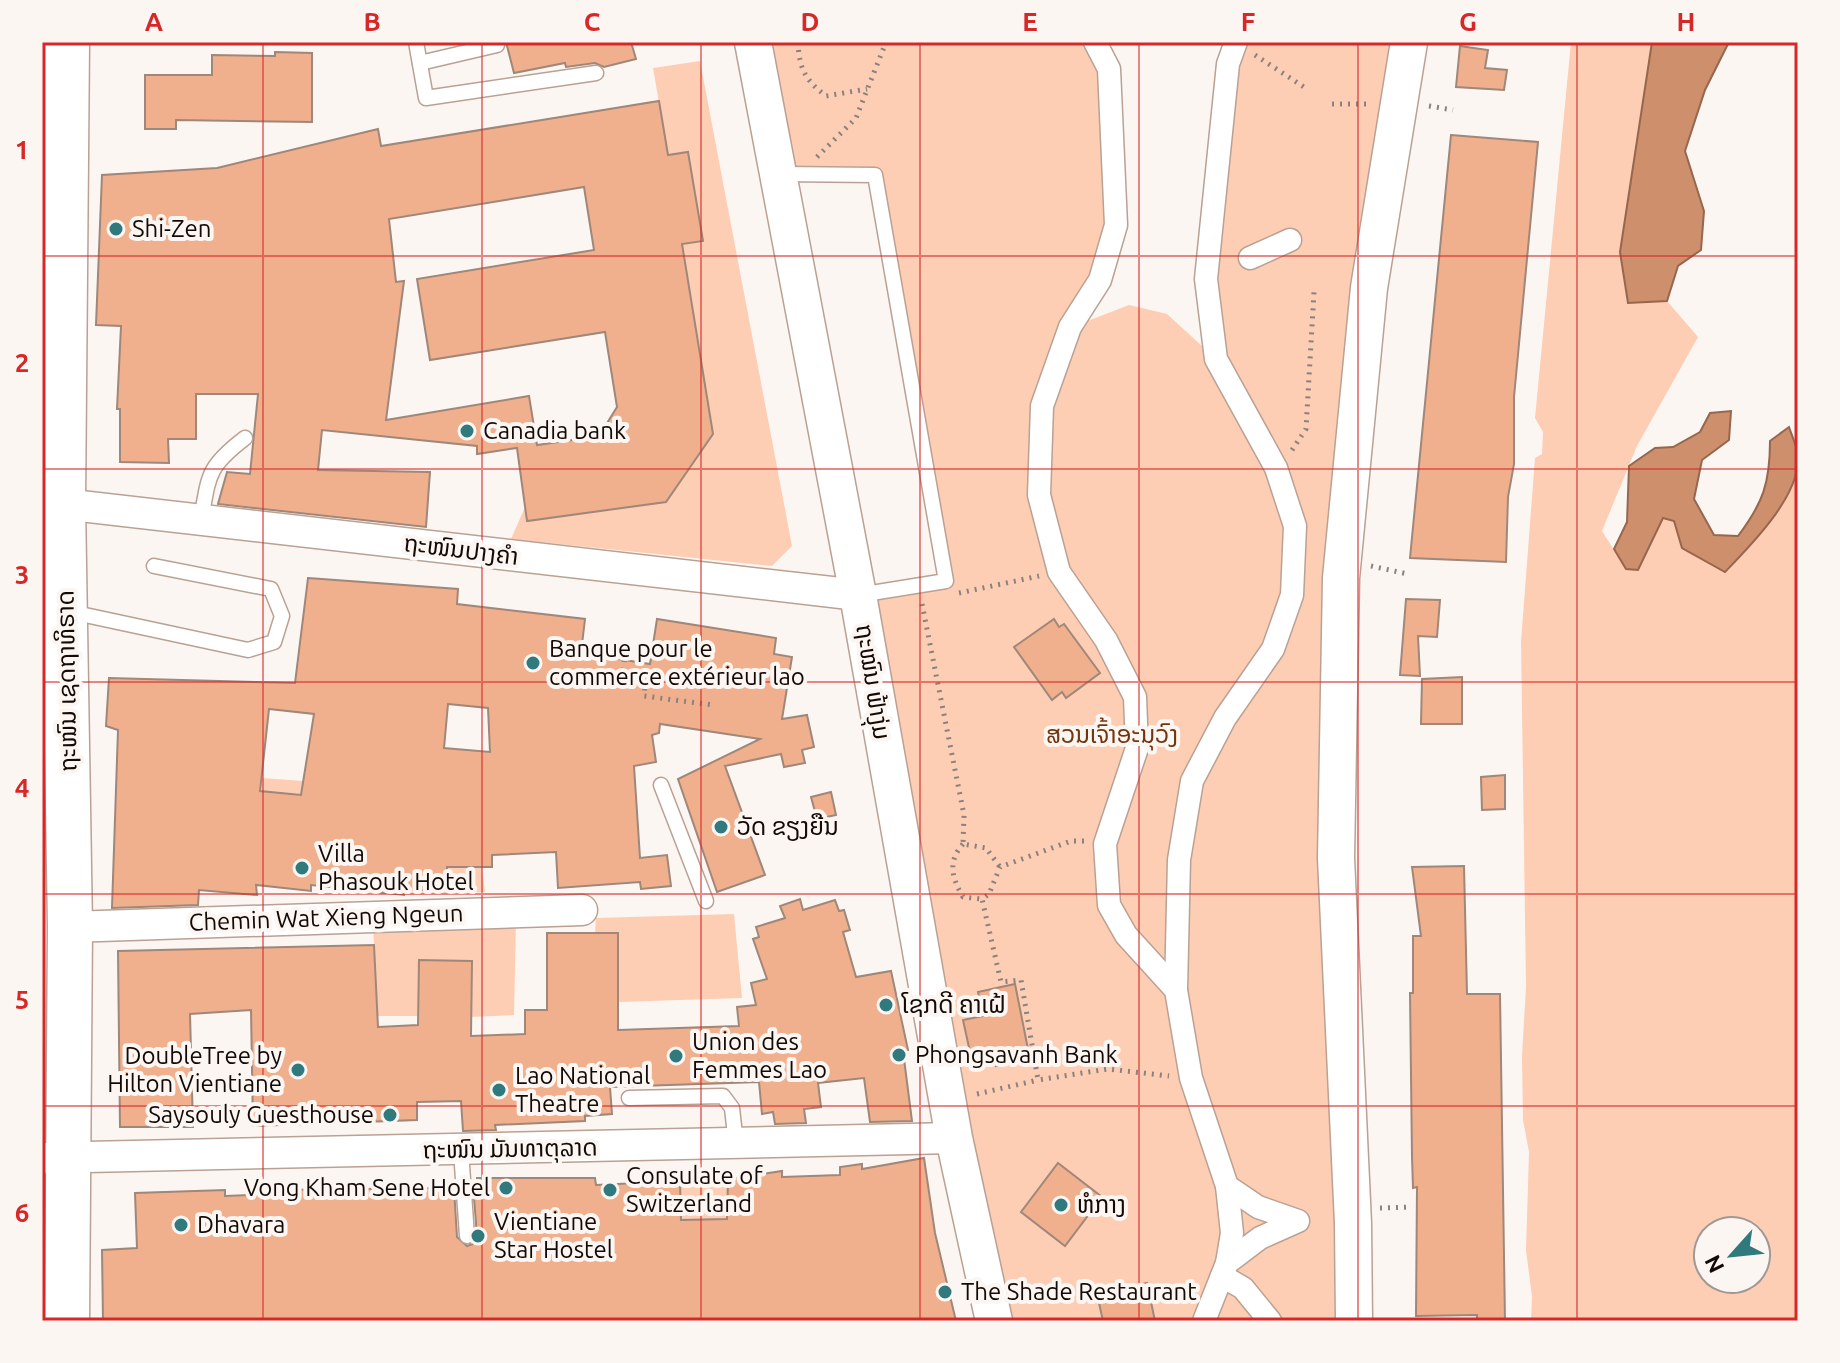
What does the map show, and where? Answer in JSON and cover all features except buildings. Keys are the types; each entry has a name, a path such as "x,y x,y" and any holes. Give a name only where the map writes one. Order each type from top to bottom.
{"highway":[{"name":"ຖະໜົນ ເຊດຖາທິຣາດ","path":"67,42 53,217 63,504 54,609 70,927 54,1158 67,1321"}],"street":[{"name":"ຖະໝົນ ຟ້າງຸ່ມ","path":"753,42 788,174 947,1100 994,1321"},
{"path":"1095,42 1109,69 1116,225 1100,280 1070,327 1042,406 1039,495 1059,572 1106,640 1135,697 1137,748 1105,844 1109,905 1126,935 1176,990"},
{"path":"1354,1321 1353,1223 1336,858 1341,578 1369,288 1409,42"},
{"path":"1204,1321 1225,1270 1232,1233 1227,1186 1191,1078 1176,990 1179,860 1192,781 1225,718 1273,649 1292,595 1295,526 1276,468 1216,359 1206,279 1228,64 1244,48"},
{"path":"1250,258 1290,240"},
{"name":"ຖະໜົນປາງຄໍາ","path":"63,504 858,595"},
{"name":"Chemin Wat Xieng Ngeun","path":"70,927 582,910"},
{"name":"ຖະໜົນ ມັນທາຕຸລາດ","path":"54,1158 954,1138"},
{"path":"1225,1270 1260,1238 1298,1221 1258,1207 1227,1186"},
{"path":"1225,1270 1270,1321"}],"lane":[{"path":"416,42 426,98 596,73"},
{"path":"420,63 472,46 497,45"},
{"path":"788,174 875,175 946,581 858,595"},
{"path":"201,520 209,475 218,458 245,438"},
{"path":"54,609 248,650 274,642 282,616 271,589 154,566"},
{"path":"661,785 706,901"},
{"path":"629,1098 723,1096 732,1108 736,1144"},
{"path":"461,1151 467,1236"}],"path":[{"path":"798,42 799,65 808,83 826,96 867,89"},
{"path":"788,174 856,118 886,42"},
{"path":"1244,48 1307,89"},
{"path":"1418,104 1453,110"},
{"path":"1276,468 1287,458 1306,429 1314,292"},
{"path":"1362,565 1408,574"},
{"path":"952,594 1059,572"},
{"path":"937,597 921,601 922,614 964,815 963,844 953,855 952,879 963,897 982,899 989,894 1000,867 1071,841 1105,844"},
{"path":"626,644 622,681 645,685 644,696 713,705"},
{"path":"963,844 986,848 1000,867"},
{"path":"982,899 1001,982 1021,980 1038,1080"},
{"path":"947,1100 1038,1080 1108,1069 1191,1078"},
{"path":"1379,1208 1411,1207"}],"green space":[{"name":"ສວນເຈົ້າອະນຸວົງ","path":"753,42 1095,42 1116,225 1072,327 1129,305 1167,314 1215,358 1206,279 1236,42 1409,42 1341,578 1355,1321 994,1321 858,595 946,581 875,176 776,174"},
{"path":"1571,42 1652,42 1620,251 1627,302 1667,301 1698,337 1637,446 1602,531 1626,569 1663,518 1673,520 1725,571 1785,497 1798,467 1798,1321 1531,1321 1532,1297 1526,1250 1529,1152 1523,1120 1522,1056 1526,987 1521,642 1535,458 1542,454 1543,432 1535,418"},
{"path":"700,61 792,546 772,566 511,539 525,507 527,521 666,502 713,434 682,244 702,241 688,152 668,155 653,68"},
{"path":"452,752 454,867 482,868 485,892 404,895 404,890 446,890 447,826 259,797 262,778 303,781"},
{"path":"734,914 742,998 618,1002 618,934 595,933 596,918"},
{"path":"516,921 514,1015 471,1017 471,961 419,960 418,1016 378,1016 373,926"},
{"path":"728,1179 726,1274 681,1220 680,1181"}],"shaded area":[{"path":"1652,42 1729,42 1705,90 1685,151 1704,211 1701,250 1678,266 1667,301 1628,303 1620,252"},
{"path":"1731,411 1729,440 1702,460 1694,499 1714,535 1738,536 1754,513 1763,492 1769,469 1770,441 1789,427 1797,449 1798,463 1795,478 1780,507 1725,572 1682,548 1674,521 1663,518 1638,570 1626,569 1614,549 1627,522 1629,466 1655,448 1673,447 1700,432 1710,413"}],"place":[{"name":"Shi-Zen","path":"116,229"},
{"name":"Canadia bank","path":"467,431"},
{"name":"Banque pour le commerce extérieur lao","path":"533,663"},
{"name":"ວັດ ຂຽງຍືນ","path":"721,827"},
{"name":"Villa Phasouk Hotel","path":"302,868"},
{"name":"ໂຊກດີ ຄາເຝ້","path":"886,1005"},
{"name":"Phongsavanh Bank","path":"899,1055"},
{"name":"Union des Femmes Lao","path":"676,1056"},
{"name":"DoubleTree by Hilton Vientiane","path":"298,1070"},
{"name":"Lao National Theatre","path":"499,1090"},
{"name":"Saysouly Guesthouse","path":"390,1115"},
{"name":"Vong Kham Sene Hotel","path":"506,1188"},
{"name":"Consulate of Switzerland","path":"610,1190"},
{"name":"ຫໍກາງ","path":"1061,1205"},
{"name":"Dhavara","path":"181,1225"},
{"name":"Vientiane Star Hostel","path":"478,1236"},
{"name":"The Shade Restaurant","path":"945,1292"}]}
